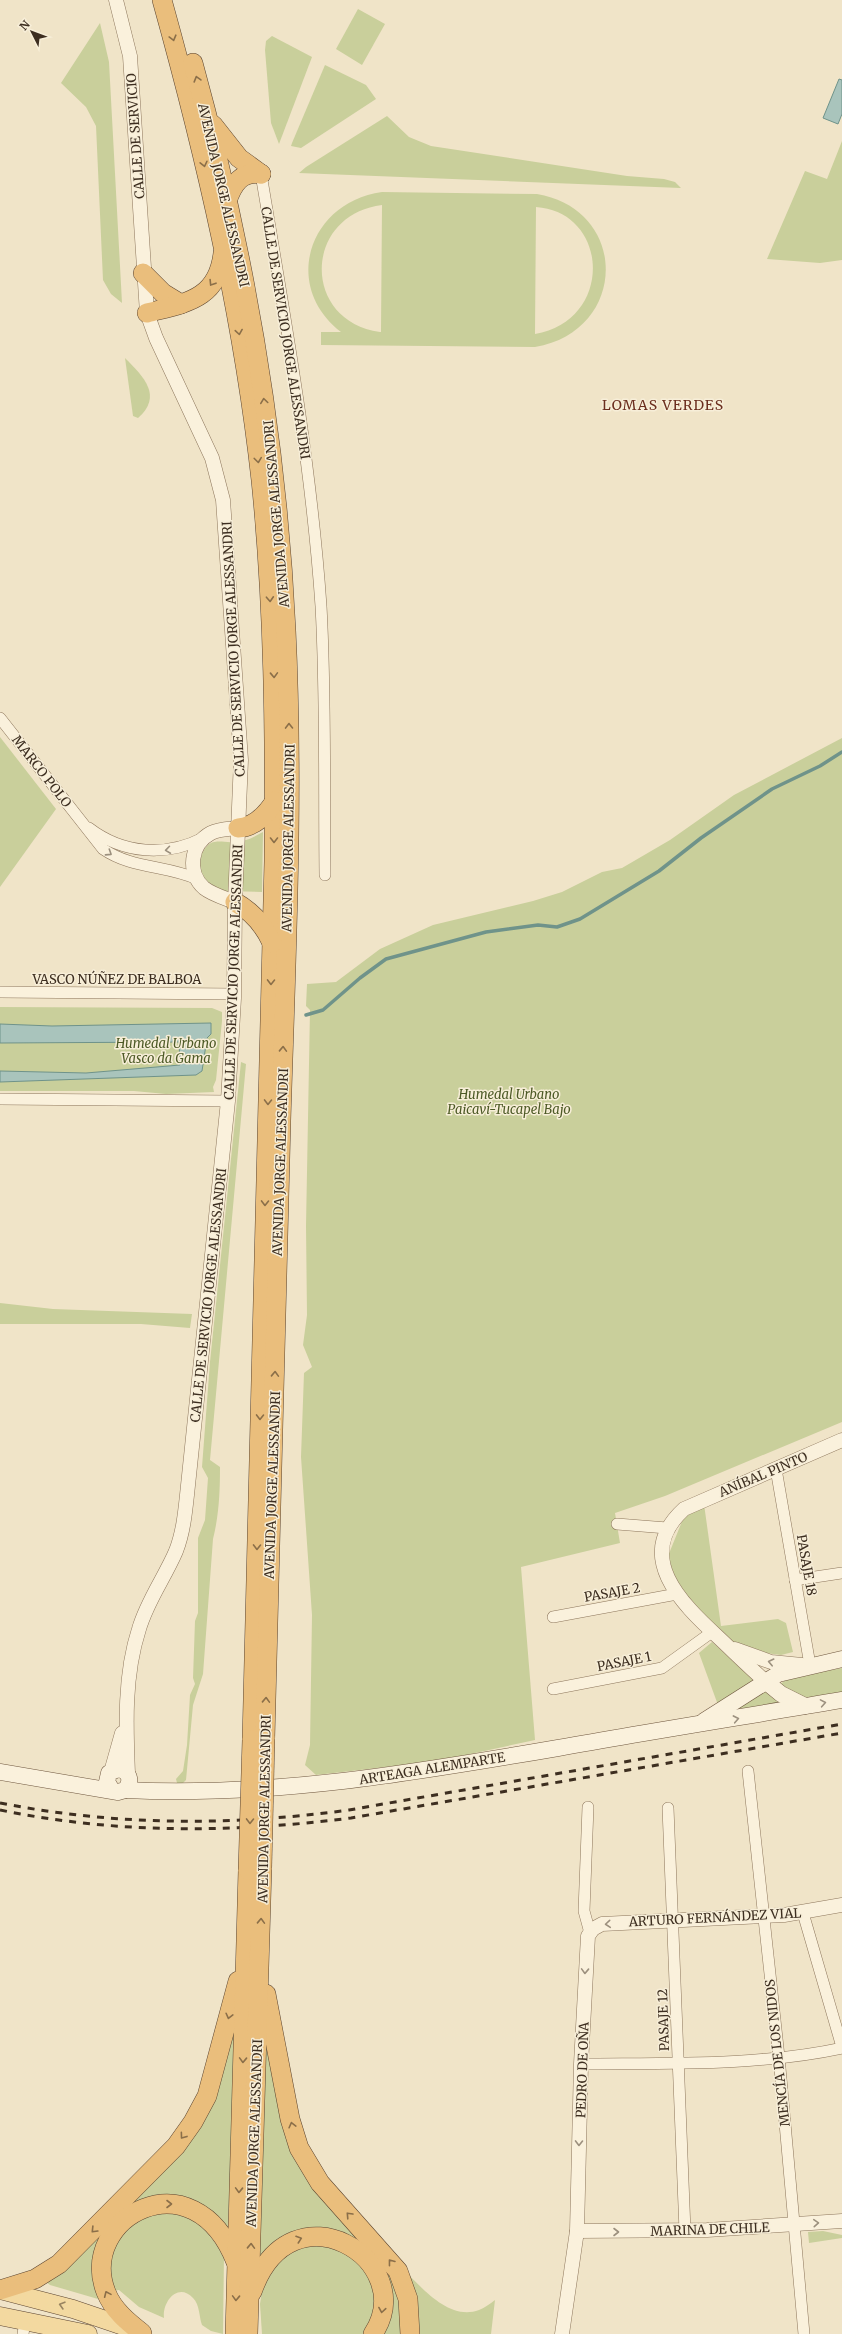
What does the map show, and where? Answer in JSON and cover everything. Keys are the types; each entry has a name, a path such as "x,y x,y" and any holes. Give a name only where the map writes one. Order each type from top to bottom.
{"highway":[{"name":"AVENIDA JORGE ALESSANDRI","path":"162,0 194,118 224,248 248,383 264,515 274,672 275,801 253,1955 250,2299 241,2333"},
{"name":"AVENIDA JORGE ALESSANDRI","path":"175,0 208,117 248,299 270,443 283,572 288,692 287,905 258,1740"},
{"path":"208,117 231,149 261,174"},
{"path":"227,201 239,178 248,174 261,174"},
{"path":"147,313 196,299 208,289 218,273 224,248"},
{"path":"144,273 163,293 181,304"},
{"path":"230,829 245,828 257,821 275,801"},
{"path":"235,902 262,924 272,943"},
{"path":"0,2290 35,2279 59,2264 161,2162 185,2134 200,2109 212,2083 253,1955"},
{"path":"253,1955 290,2118 299,2148 320,2183 398,2270 408,2299 410,2334"},
{"name":"AVENIDA JORGE ALESSANDRI","path":"241,2333 237,2265 253,1955"},
{"path":"144,2333 116,2309 106,2293 102,2276 105,2249 114,2232 129,2217 148,2206 157,2204 176,2204 193,2209 207,2218 220,2232 237,2265"},
{"path":"250,2299 265,2267 287,2245 307,2236 332,2238 359,2252 378,2277 383,2303 380,2321 373,2334"}],"main road":[{"path":"698,1725 765,1681 789,1670 842,1659"},
{"path":"765,1681 781,1694 805,1706"},
{"name":"ARTEAGA ALEMPARTE","path":"0,1772 54,1780 123,1783 165,1792 233,1792 341,1782 698,1725 842,1700"},
{"name":"ARTEAGA ALEMPARTE","path":"54,1780 110,1772 120,1769 123,1783"},
{"path":"0,2290 67,2307 144,2333"},
{"path":"0,2316 24,2327 88,2334"}],"street":[{"name":"CALLE DE SERVICIO","path":"116,0 130,56 144,273"},
{"name":"CALLE DE SERVICIO JORGE ALESSANDRI","path":"261,174 296,391 317,562 323,657 326,875"},
{"name":"CALLE DE SERVICIO JORGE ALESSANDRI","path":"123,1783 125,1723 130,1664 139,1627 176,1550 183,1528 228,1100 234,994 235,924 230,829 241,801 239,710 223,500 212,458 156,338 147,313 144,273"},
{"name":"MARCO POLO","path":"0,718 84,824 96,843 118,858 133,864 176,871 197,879 206,889 217,895 235,924"},
{"name":"MARCO POLO","path":"84,824 111,841 145,850 172,850 230,829"},
{"path":"197,879 193,860 196,848 205,838"},
{"path":"217,895 235,902"},
{"name":"VASCO NÚÑEZ DE BALBOA","path":"0,992 234,994"},
{"path":"0,1099 228,1100"},
{"name":"ANÍBAL PINTO","path":"667,1528 684,1509 842,1440"},
{"name":"PASAJE 18","path":"776,1469 810,1665"},
{"path":"617,1524 667,1528 662,1543 661,1555 667,1579 676,1594 693,1615 765,1681"},
{"path":"795,1580 842,1573"},
{"name":"PASAJE 2","path":"553,1617 676,1594"},
{"name":"PASAJE 1","path":"553,1690 662,1668 712,1632"},
{"path":"726,1645 771,1662 810,1665"},
{"name":"CALLE DE SERVICIO JORGE ALESSANDRI","path":"110,1772 125,1723"},
{"name":"MENCÍA DE LOS NIDOS","path":"748,1771 795,2224 804,2334"},
{"name":"PEDRO DE OÑA","path":"562,2334 573,2274 577,2231 581,2064 586,1945 590,1933 584,1912 588,1807"},
{"name":"PASAJE 12","path":"668,1808 685,2231"},
{"name":"ARTURO FERNÁNDEZ VIAL","path":"590,1933 602,1924 803,1913 842,1905"},
{"path":"581,2064 679,2063 778,2057 814,2054 842,2048 803,1913"},
{"name":"MARINA DE CHILE","path":"577,2231 685,2231 842,2221"}],"green space":[{"path":"358,9 385,24 362,65 336,49"},
{"path":"100,23 109,62 122,303 111,294 103,280 96,126 86,107 61,83"},
{"path":"272,36 312,57 279,144 271,123 265,50 266,41"},
{"path":"325,65 366,85 376,99 301,148 291,146 292,143"},
{"path":"387,116 409,137 431,146 627,176 664,179 675,182 681,188 299,173 306,167"},
{"path":"842,141 842,260 820,263 767,259 805,171 827,179"},
{"path":"382,192 537,194 567,205 589,222 602,245 606,270 601,296 588,319 566,336 535,347 321,345 321,332 341,332 323,313 312,292 308,270 312,248 321,229 336,212 357,199","holes":["382,205 381,332 380,332 354,324 336,309 325,290 322,268 326,247 337,228 356,213","536,207 560,213 578,227 589,246 593,268 590,289 579,309 561,325 535,334"]},
{"path":"125,358 139,372 148,387 150,394 149,402 145,410 138,418 133,416"},
{"path":"0,737 56,809 0,887"},
{"name":"Humedal Urbano Paicaví-Tucapel Bajo","path":"842,738 842,1422 665,1496 615,1513 620,1543 521,1567 535,1740 438,1761 316,1775 305,1765 310,1745 312,1615 301,1457 304,1373 312,1367 303,1345 307,1315 306,1226 310,1010 306,1006 307,984 336,982 380,949 433,925 533,901 562,892 602,872 622,868 670,840 734,795"},
{"path":"263,832 262,892 223,891 211,888 197,866 206,847 211,843 216,842 237,842 253,838"},
{"name":"Humedal Urbano Vasco da Gama","path":"0,1007 212,1008 222,1012 216,1080 213,1087 214,1092 166,1094 134,1091 0,1091"},
{"name":"Humedal Urbano Vasco da Gama","path":"241,1062 246,1064 210,1460 220,1467 219,1503 213,1539 203,1674 193,1705 186,1780 182,1784 177,1783 176,1779 183,1771 187,1745 190,1695 195,1684 193,1678 195,1621 198,1613 198,1538 205,1520 208,1478 202,1467 210,1362"},
{"path":"0,1303 53,1309 192,1314 190,1328 141,1324 0,1324"},
{"path":"704,1504 721,1626 778,1619 786,1623 793,1652 781,1655 758,1652 709,1637 691,1620 670,1589 666,1561 685,1514"},
{"path":"712,1642 752,1678 789,1705 722,1716 699,1653"},
{"path":"842,1668 842,1693 794,1700 778,1686 788,1678"},
{"path":"235,2027 228,2235 209,2211 125,2211 101,2298 98,2299 50,2285 45,2281 173,2158"},
{"path":"267,2030 285,2126 394,2275 405,2334 381,2334 389,2307 338,2232 325,2229 257,2270"},
{"path":"147,2212 194,2214 224,2255 223,2334 211,2331 202,2325 197,2304 193,2298 182,2292 177,2293 168,2300 164,2312 164,2318 139,2307 119,2290 110,2291 107,2275 116,2240"},
{"path":"823,2231 842,2235 842,2238 809,2243 808,2232"},
{"path":"330,2243 362,2264 377,2295 367,2334 262,2334 260,2304 264,2277 289,2250"},
{"path":"405,2271 438,2301 458,2311 468,2312 479,2310 495,2300 491,2334 418,2334"}],"water":[{"path":"839,79 842,80 842,114 838,124 823,118"},
{"path":"211,1023 211,1034 207,1038 202,1071 196,1075 0,1082 0,1071 86,1073 180,1065 179,1042 0,1043 0,1024 52,1026"}],"waterway":[{"path":"306,1015 323,1010 360,978 386,959 486,932 538,925 557,927 580,919 659,871 701,838 772,789 820,766 842,752"}],"railway":[{"path":"0,1803 44,1811 131,1820 217,1821 305,1815 349,1810 842,1724"},
{"path":"0,1810 44,1818 88,1823 175,1829 307,1823 351,1818 842,1733"}],"district":[{"name":"LOMAS VERDES","path":"663,405"}]}
